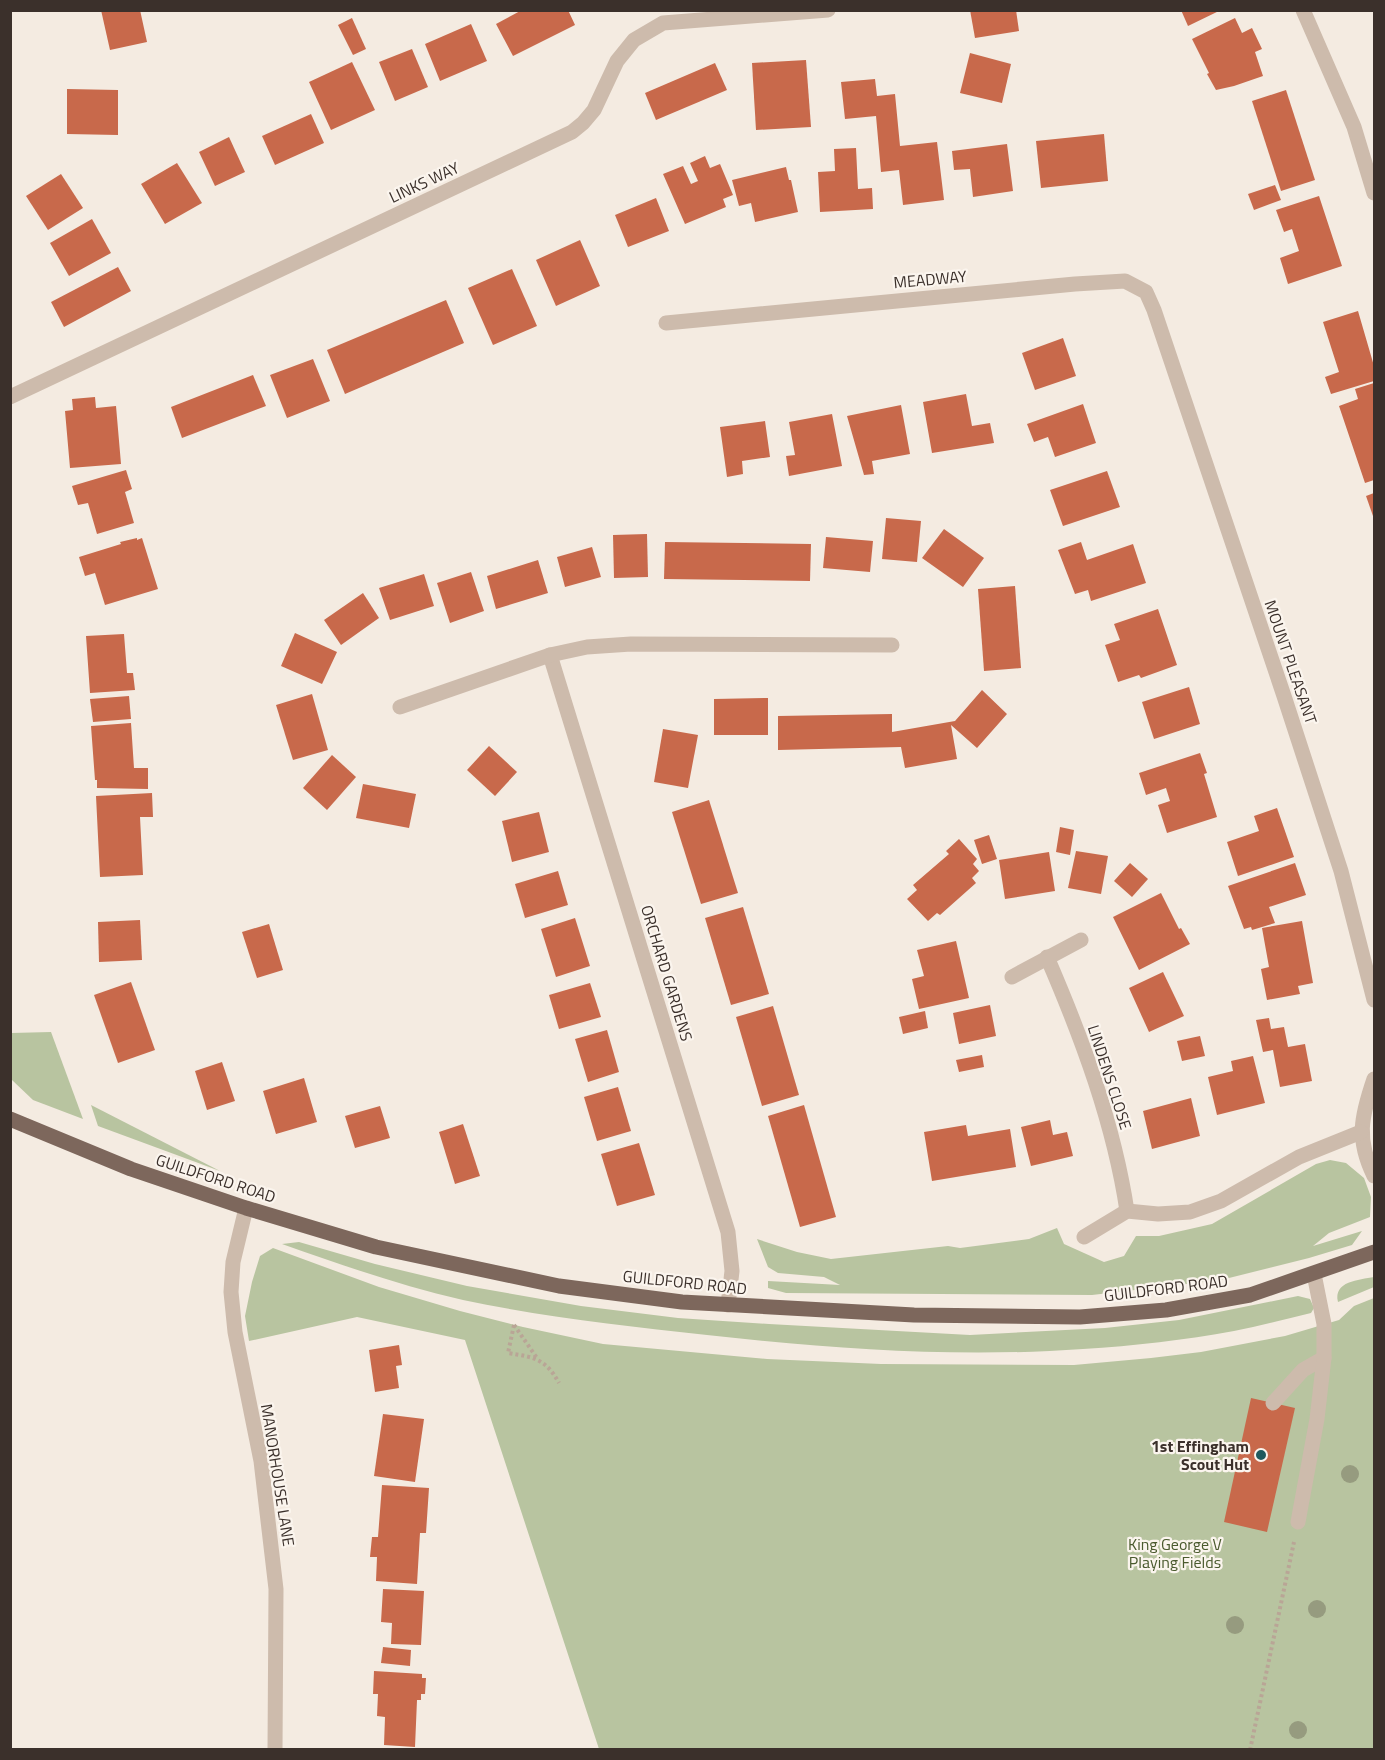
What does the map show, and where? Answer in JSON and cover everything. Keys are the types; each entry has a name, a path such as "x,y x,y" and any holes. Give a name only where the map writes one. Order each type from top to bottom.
{"main road":[{"name":"GUILDFORD ROAD","path":"10,1119 131,1169 246,1208 376,1247 559,1286 682,1302 914,1316 1080,1317 1166,1310 1250,1295 1374,1252"}],"street":[{"name":"LINKS WAY","path":"10,397 572,132 594,110 617,61 634,40 663,23 828,10"},
{"path":"1303,10 1354,127 1374,193"},
{"name":"MEADWAY","path":"666,323 1125,281 1146,292 1162,338"},
{"name":"MOUNT PLEASANT","path":"1162,338 1341,871 1374,1000"},
{"path":"400,707 550,655 587,647 631,644 892,645"},
{"name":"ORCHARD GARDENS","path":"550,655 728,1232 732,1271 728,1305"},
{"path":"1012,978 1081,940"},
{"name":"LINDENS CLOSE","path":"1047,957 1104,1108 1127,1211"},
{"path":"1374,1079 1364,1107 1361,1132 1367,1160 1374,1176"},
{"path":"1084,1237 1127,1211 1158,1214 1190,1212 1221,1201 1299,1157 1361,1132"},
{"name":"MANORHOUSE LANE","path":"246,1208 233,1262 231,1292 235,1332 261,1461 276,1589 275,1749"},
{"path":"1298,1522 1317,1419 1324,1358 1324,1324 1314,1274"},
{"path":"1273,1403 1303,1370 1324,1358"}],"path":[{"path":"537,1358 508,1353 514,1325 537,1358 553,1371 560,1383"},
{"path":"1250,1749 1298,1522"}],"green space":[{"path":"51,1032 83,1119 33,1100 12,1080 11,1033"},
{"path":"91,1105 220,1171 98,1126"},
{"path":"1330,1160 1346,1163 1364,1178 1371,1197 1370,1217 1329,1233 1313,1246 1362,1231 1352,1245 1221,1280 1092,1295 786,1293 768,1288 768,1281 840,1285 824,1277 778,1273 768,1267 757,1239 797,1252 831,1259 948,1246 960,1248 1029,1239 1057,1228 1064,1244 1104,1262 1124,1256 1136,1236 1159,1236 1212,1224 1316,1164"},
{"path":"299,1242 375,1264 467,1286 581,1306 678,1318 769,1324 970,1335 1105,1328 1179,1320 1298,1296 1310,1299 1314,1308 1311,1313 1234,1331 1121,1346 989,1353 848,1348 646,1328 493,1306 394,1282 282,1244"},
{"name":"King George V Playing Fields","path":"273,1248 379,1287 523,1327 603,1344 767,1359 881,1364 1074,1365 1151,1358 1201,1352 1285,1336 1339,1320 1354,1306 1374,1298 1374,1749 599,1749 465,1340 357,1317 249,1341 245,1316 252,1282 260,1256"},
{"path":"1374,1277 1374,1287 1338,1302 1337,1295 1343,1286"}],"building":[{"path":"101,10 140,10 147,42 110,50"},
{"path":"522,10 568,10 575,25 513,56 496,24"},
{"path":"970,10 1016,10 1019,31 975,38"},
{"path":"1181,10 1221,10 1188,26"},
{"path":"352,18 366,49 353,55 338,25"},
{"path":"1235,18 1242,33 1252,28 1262,49 1255,52 1263,76 1216,90 1192,39"},
{"path":"471,24 487,61 440,81 425,44"},
{"path":"412,49 428,87 395,101 379,62"},
{"path":"970,53 1011,64 1002,103 960,93"},
{"path":"806,60 811,127 756,130 752,63"},
{"path":"352,62 375,110 331,130 309,82"},
{"path":"715,63 727,90 656,120 645,93"},
{"path":"875,79 877,96 895,94 900,146 937,142 944,200 903,205 899,170 881,172 876,116 845,119 841,82"},
{"path":"67,89 118,90 118,135 67,134"},
{"path":"1286,90 1315,180 1281,191 1252,101"},
{"path":"311,114 324,143 275,165 262,136"},
{"path":"1104,134 1108,181 1041,188 1036,141"},
{"path":"229,137 245,172 215,186 199,152"},
{"path":"1007,144 1013,191 973,197 970,169 954,170 952,151"},
{"path":"856,148 858,189 872,188 873,209 820,212 818,172 835,171 834,149"},
{"path":"705,156 710,168 720,164 733,195 723,199 726,207 685,224 663,174 683,166 691,184 698,181 690,163"},
{"path":"177,163 202,203 165,224 141,184"},
{"path":"786,167 798,212 755,222 751,203 739,206 732,180"},
{"path":"61,174 83,208 48,230 26,196"},
{"path":"1275,185 1281,200 1254,210 1248,194"},
{"path":"1319,196 1342,266 1288,284 1280,258 1299,251 1292,229 1284,232 1276,210"},
{"path":"656,198 669,231 628,247 615,215"},
{"path":"92,219 111,253 69,276 50,243"},
{"path":"580,240 600,286 556,306 536,260"},
{"path":"118,267 131,291 64,327 51,302"},
{"path":"512,269 537,326 493,345 468,288"},
{"path":"446,300 464,343 345,394 327,350"},
{"path":"1358,311 1374,366 1374,381 1331,394 1325,377 1339,372 1323,322"},
{"path":"1063,338 1076,376 1035,390 1022,353"},
{"path":"313,359 330,401 287,418 270,375"},
{"path":"253,375 266,406 182,438 171,407"},
{"path":"1374,383 1374,480 1365,483 1339,406 1358,399 1355,389"},
{"path":"966,394 972,426 990,423 994,443 932,453 923,402"},
{"path":"95,397 96,408 116,406 121,464 70,468 65,411 73,410 72,399"},
{"path":"1083,404 1096,443 1055,457 1048,437 1034,442 1027,424"},
{"path":"901,405 910,454 872,461 874,474 864,475 847,416"},
{"path":"832,414 842,466 789,476 786,456 795,455 789,422"},
{"path":"765,421 770,457 742,461 743,474 727,477 720,427"},
{"path":"126,470 132,489 125,492 134,523 97,534 88,503 78,505 72,486"},
{"path":"1107,471 1120,507 1063,526 1050,490"},
{"path":"1374,493 1374,515 1373,516 1366,496"},
{"path":"886,518 921,521 917,562 882,559"},
{"path":"944,529 984,558 963,587 922,558"},
{"path":"647,534 648,577 614,578 613,535"},
{"path":"826,537 873,541 870,572 823,568"},
{"path":"137,538 137,540 142,538 158,589 105,605 95,573 85,576 79,557"},
{"path":"665,542 811,544 810,581 664,579"},
{"path":"1081,542 1087,560 1133,544 1146,583 1091,601 1088,590 1075,594 1058,550"},
{"path":"592,547 601,577 565,587 557,557"},
{"path":"538,560 548,593 496,609 487,576"},
{"path":"471,572 484,611 450,623 437,583"},
{"path":"424,574 434,606 390,620 379,588"},
{"path":"1015,586 1021,668 984,671 978,589"},
{"path":"363,593 379,618 341,645 324,620"},
{"path":"1158,609 1177,665 1141,678 1139,675 1118,682 1105,645 1120,640 1114,624"},
{"path":"295,633 337,652 322,684 281,666"},
{"path":"124,634 127,673 133,673 135,690 90,693 86,636"},
{"path":"1189,687 1200,724 1154,739 1142,702"},
{"path":"982,690 1007,714 977,748 951,725 957,759 905,768 901,747 778,750 778,716 892,714 892,732 955,721"},
{"path":"312,694 328,750 293,760 276,705"},
{"path":"129,696 131,719 93,722 90,699"},
{"path":"768,698 768,735 714,735 714,699"},
{"path":"131,723 134,768 148,768 148,789 97,788 91,726"},
{"path":"663,729 698,735 688,788 654,782"},
{"path":"489,746 517,772 495,796 467,770"},
{"path":"1200,753 1217,817 1167,833 1158,805 1170,801 1166,788 1146,795 1139,773"},
{"path":"332,755 356,777 327,810 303,788"},
{"path":"363,784 416,794 409,828 356,818"},
{"path":"152,793 153,817 140,817 143,875 100,877 96,796"},
{"path":"709,800 738,893 701,904 672,812"},
{"path":"1277,808 1294,857 1238,876 1227,842 1259,831 1254,816"},
{"path":"539,812 549,852 512,862 502,821"},
{"path":"1060,827 1074,830 1070,855 1056,852"},
{"path":"989,835 997,859 982,864 974,840"},
{"path":"959,839 977,859 973,864 979,871 972,878 976,883 940,915 937,913 928,921 907,899 917,890 913,885 949,854 946,851"},
{"path":"1076,851 1108,856 1101,894 1068,888"},
{"path":"1049,852 1055,891 1005,899 999,860"},
{"path":"1130,863 1148,879 1132,897 1114,881"},
{"path":"1295,863 1306,895 1269,907 1275,923 1252,930 1251,927 1244,929 1228,886"},
{"path":"558,871 568,905 525,918 515,884"},
{"path":"1161,893 1179,929 1181,928 1190,944 1139,970 1113,917"},
{"path":"743,907 769,994 731,1005 705,918"},
{"path":"575,918 590,966 556,977 541,929"},
{"path":"140,920 142,960 99,962 98,922"},
{"path":"1302,921 1313,983 1298,986 1300,994 1267,1000 1261,969 1269,967 1262,928"},
{"path":"269,924 283,970 257,978 242,932"},
{"path":"956,941 969,998 919,1009 912,979 924,976 917,950"},
{"path":"1163,972 1184,1016 1149,1032 1129,988"},
{"path":"131,982 155,1050 118,1063 94,995"},
{"path":"590,983 601,1017 559,1029 549,995"},
{"path":"990,1005 996,1036 959,1044 953,1013"},
{"path":"773,1006 799,1095 762,1106 736,1017"},
{"path":"925,1011 928,1028 903,1034 899,1017"},
{"path":"1269,1018 1271,1029 1284,1027 1288,1047 1305,1044 1312,1081 1280,1087 1273,1050 1263,1052 1256,1020"},
{"path":"607,1030 619,1072 588,1082 575,1039"},
{"path":"1200,1036 1205,1056 1182,1061 1177,1041"},
{"path":"982,1055 984,1067 959,1072 956,1060"},
{"path":"1253,1056 1265,1103 1217,1115 1208,1077 1233,1071 1231,1061"},
{"path":"222,1062 235,1101 207,1110 195,1071"},
{"path":"304,1078 317,1122 276,1134 263,1091"},
{"path":"618,1087 631,1131 597,1141 584,1097"},
{"path":"1191,1098 1200,1136 1152,1149 1143,1111"},
{"path":"804,1105 836,1217 800,1227 768,1116"},
{"path":"380,1106 390,1138 355,1148 345,1116"},
{"path":"1050,1120 1053,1135 1067,1132 1073,1156 1031,1166 1021,1127"},
{"path":"463,1124 480,1176 455,1184 439,1132"},
{"path":"966,1125 968,1136 1010,1129 1016,1167 932,1181 924,1132"},
{"path":"639,1143 655,1195 617,1206 601,1154"},
{"path":"399,1345 402,1365 396,1366 399,1388 375,1392 369,1350"},
{"name":"1st Effingham Scout Hut","path":"1251,1398 1295,1408 1267,1532 1224,1522"},
{"path":"383,1414 424,1419 415,1482 374,1476"},
{"path":"382,1485 429,1488 426,1533 420,1533 417,1584 376,1581 377,1557 370,1557 372,1537 378,1537"},
{"path":"383,1589 424,1591 421,1645 391,1644 392,1623 381,1622"},
{"path":"383,1647 411,1650 410,1666 381,1663"},
{"path":"374,1671 422,1674 422,1678 426,1678 425,1694 421,1694 421,1700 417,1700 415,1747 384,1745 385,1717 377,1716 378,1694 373,1694"}],"place":[{"name":"1st Effingham Scout Hut","path":"1261,1455"}]}
